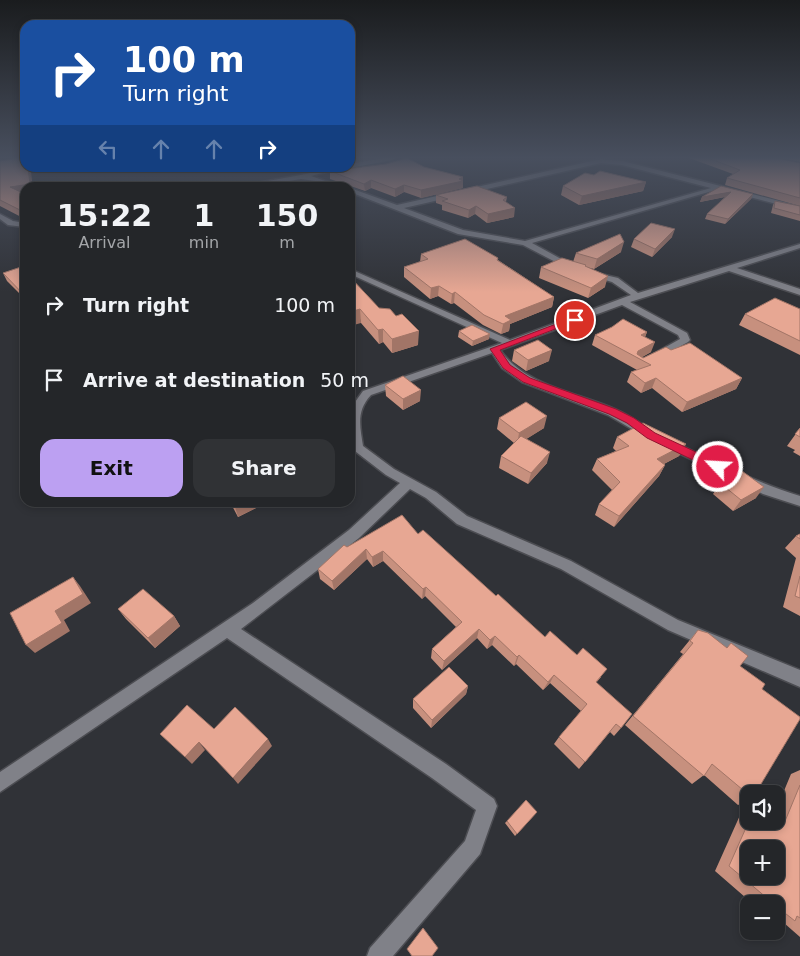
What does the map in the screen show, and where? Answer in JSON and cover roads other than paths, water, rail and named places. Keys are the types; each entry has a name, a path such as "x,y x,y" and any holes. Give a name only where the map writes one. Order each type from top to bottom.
{"street":[{"path":"386,203 474,236 525,244 559,264 615,280 637,296"},
{"path":"398,207 417,203"},
{"path":"525,244 664,203"},
{"path":"779,203 800,208"},
{"path":"0,216 11,223 20,224"},
{"path":"355,399 637,296 800,246"},
{"path":"729,268 800,292"},
{"path":"355,273 510,343"},
{"path":"624,302 682,332 685,337 685,340 647,360"},
{"path":"494,349 506,366 526,380 612,412 651,435 768,491 800,501"},
{"path":"355,431 357,448 408,483 431,494 462,520 566,564 674,625 800,679"},
{"path":"0,783 258,608 354,534 408,483"},
{"path":"228,629 439,771 487,806 473,847 378,956"}]}
